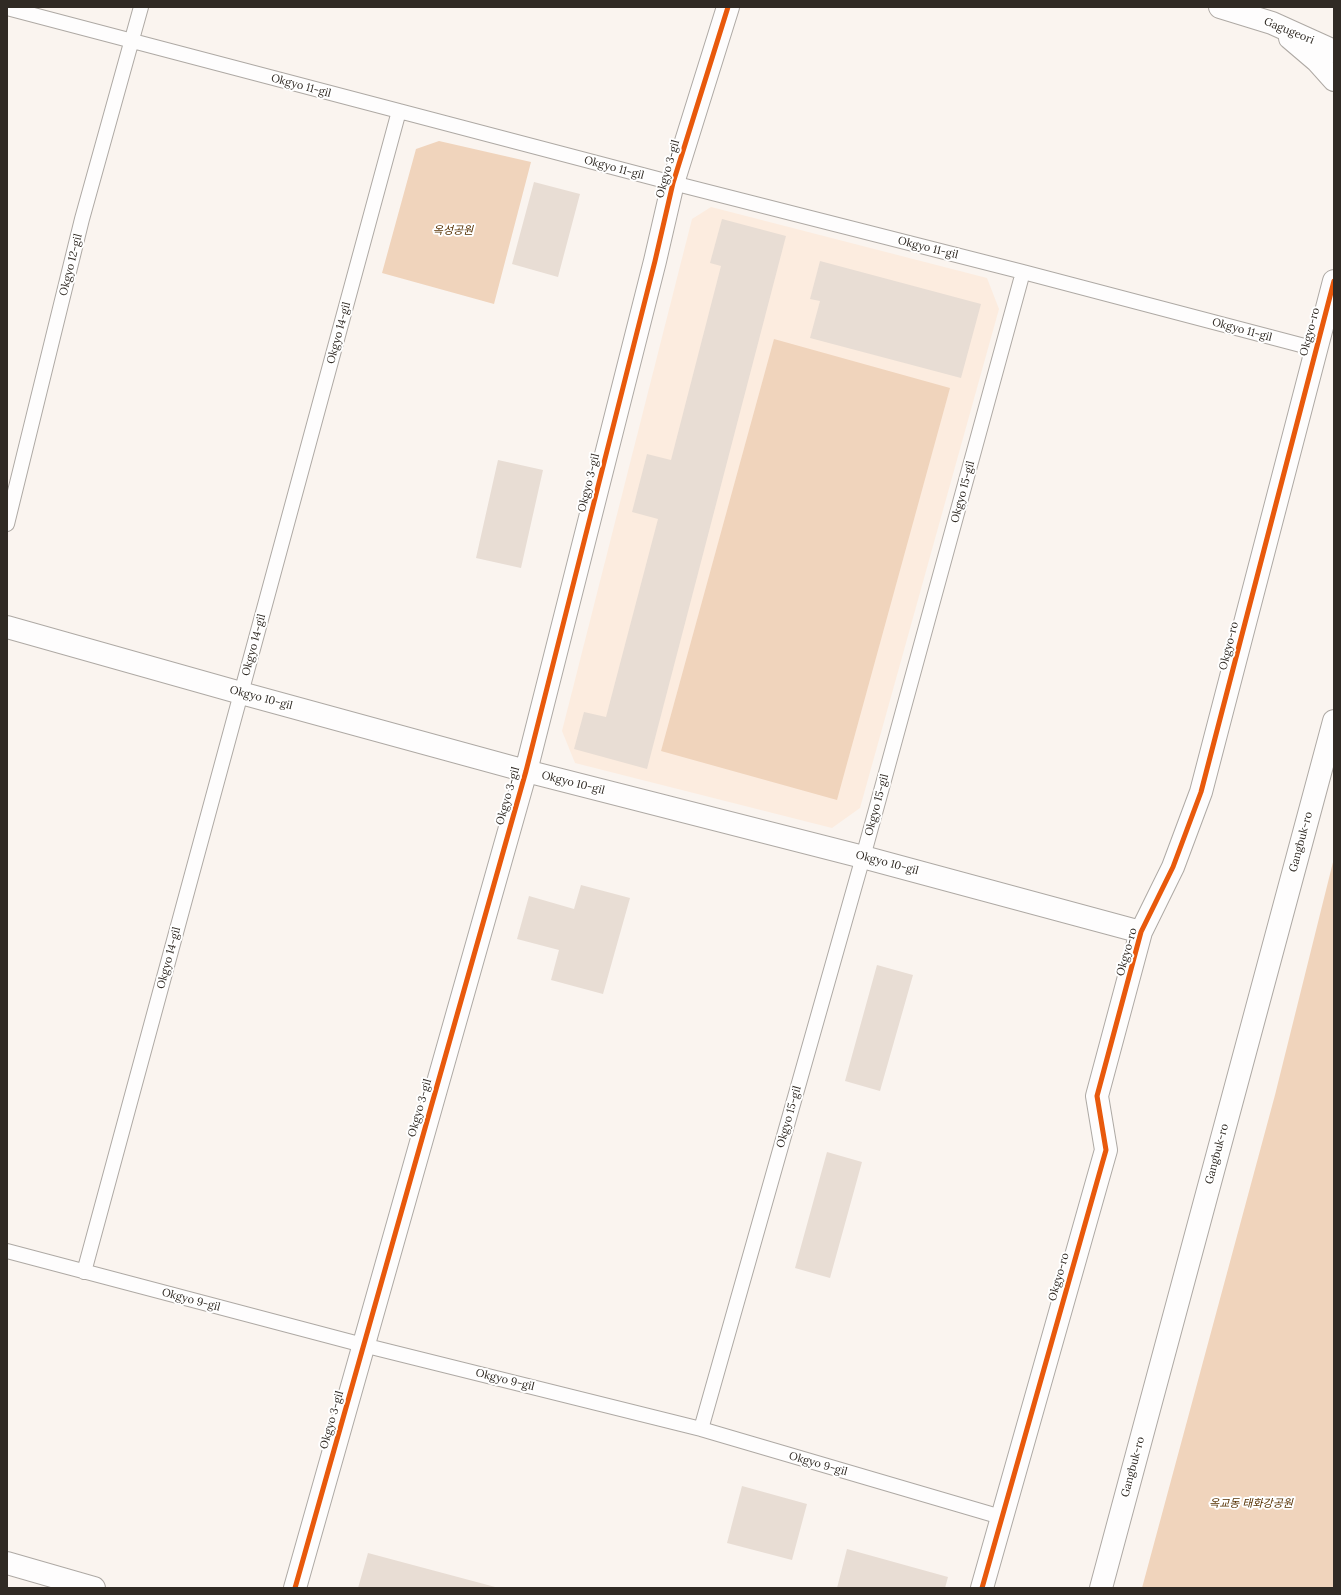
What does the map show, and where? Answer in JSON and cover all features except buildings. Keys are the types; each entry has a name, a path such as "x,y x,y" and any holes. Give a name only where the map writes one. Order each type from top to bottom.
{"street":[{"name":"Okgyo 3-gil","path":"295,1588 526,771 655,261 673,183 728,7"},
{"name":"Gagugeori","path":"1220,7 1272,23 1334,51"},
{"path":"1272,23 1317,61 1334,80"},
{"path":"1302,36 1334,42"},
{"name":"Okgyo-ro","path":"982,1588 1106,1150 1097,1096 1142,932 1173,866 1201,792 1334,281"},
{"name":"Okgyo 10-gil","path":"7,627 526,771 863,857 1142,932"},
{"name":"Gangbuk-ro","path":"1101,1588 1334,721"},
{"path":"7,1563 94,1588"}],"lane":[{"name":"Okgyo 12-gil","path":"7,524 82,219 141,7"},
{"name":"Okgyo 11-gil","path":"7,8 673,183 1023,272 1316,349"},
{"name":"Okgyo 14-gil","path":"84,1272 399,111"},
{"name":"Okgyo 15-gil","path":"701,1429 863,857 1023,272"},
{"name":"Okgyo 9-gil","path":"7,1251 363,1345 701,1429 1001,1517"}],"shaded area":[{"path":"711,207 987,278 999,309 860,808 832,828 575,763 562,731 692,219"}],"green space":[{"name":"옥성공원","path":"439,141 531,162 494,304 382,273 416,149"},
{"path":"774,339 950,388 837,800 661,751"},
{"name":"옥교동 태화강공원","path":"1334,858 1334,1588 1142,1588 1275,1095"}],"cycle path":[{"path":"295,1588 526,771 655,261 673,183 728,7"},
{"path":"982,1588 1106,1150 1097,1096 1141,932 1173,867 1201,792 1334,281"}]}
